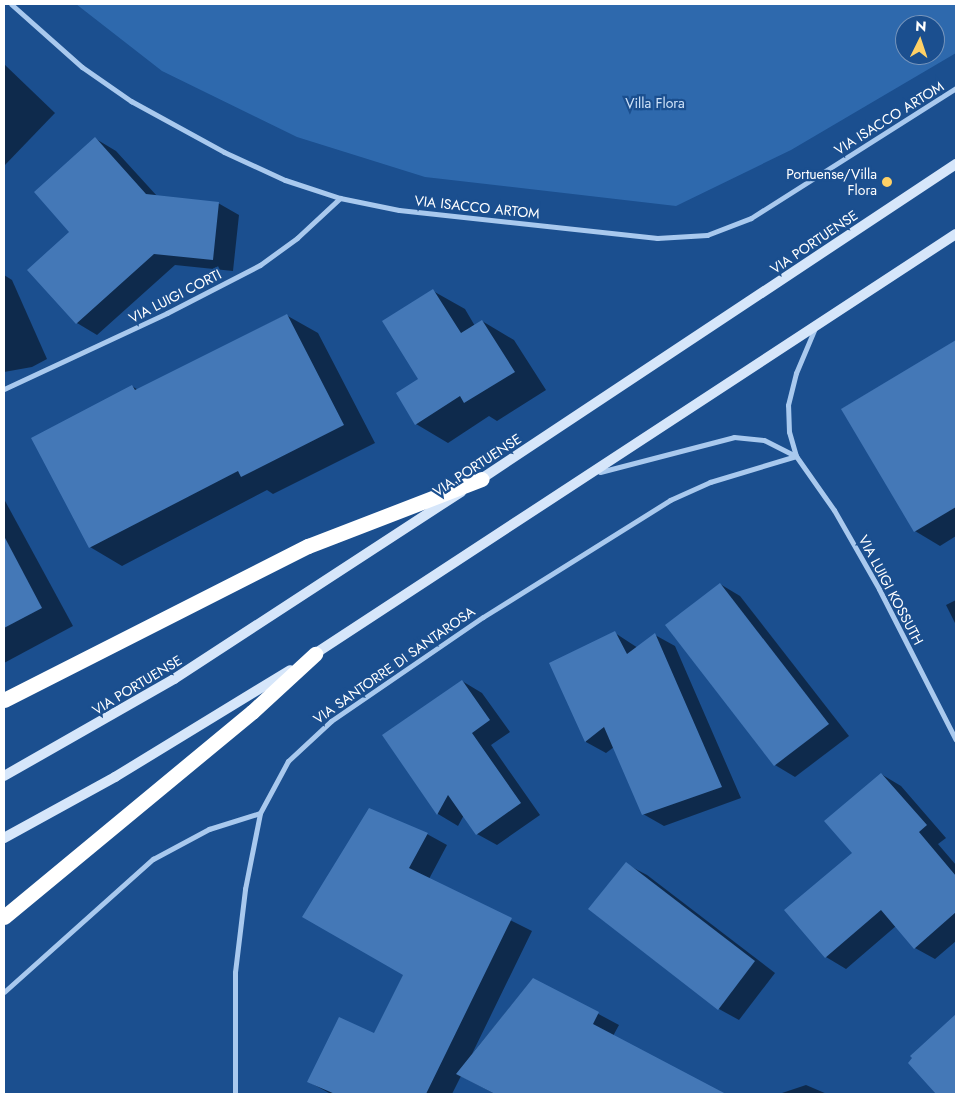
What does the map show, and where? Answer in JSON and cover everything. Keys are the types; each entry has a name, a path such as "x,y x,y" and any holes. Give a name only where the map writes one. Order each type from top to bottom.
{"highway":[{"path":"4,700 308,546 482,479"},
{"path":"4,918 252,712 315,654"}],"main road":[{"name":"VIA PORTUENSE","path":"4,776 166,684 482,479 956,164"},
{"path":"4,838 186,736 597,472 956,234"}],"street":[{"name":"VIA ISACCO ARTOM","path":"11,4 82,66 131,100 263,171 340,198 460,217 657,238 694,238 720,232 751,218 956,88"},
{"name":"VIA LUIGI CORTI","path":"4,389 167,314 260,265 297,238 340,198"},
{"name":"VIA LUIGI KOSSUTH","path":"816,326 796,373 788,405 789,432 796,456 825,496 879,589 956,740"},
{"name":"VIA LUIGI KOSSUTH","path":"597,472 734,436 764,440 796,456"},
{"name":"VIA SANTORRE DI SANTAROSA","path":"235,1094 238,939 260,813 288,761 312,736 484,617 670,500 719,479 796,456"},
{"path":"4,992 153,859 209,829 260,813"}],"green space":[{"name":"Villa Flora","path":"76,4 956,4 956,53 945,59 945,15 895,15 895,65 936,65 791,150 676,206 425,177 297,137 162,71"}],"building":[{"path":"95,137 146,194 219,202 213,260 154,254 76,324 27,270 69,232 34,192"},
{"path":"433,289 461,333 482,320 515,372 464,403 460,396 415,425 396,393 418,379 382,321"},
{"path":"287,314 344,425 241,477 238,471 89,548 31,438 132,385 135,390"},
{"path":"956,340 956,507 914,532 841,409"},
{"path":"4,536 42,608 4,628"},
{"path":"720,583 829,724 774,766 665,625"},
{"path":"615,631 627,654 655,633 722,787 642,815 604,727 585,742 549,663"},
{"path":"462,680 490,720 472,733 521,803 476,835 448,795 437,815 382,735"},
{"path":"881,773 927,825 919,832 956,876 956,912 914,949 881,910 825,958 784,910 852,853 824,821"},
{"path":"369,808 428,833 409,868 512,918 426,1094 335,1094 307,1082 339,1017 374,1033 403,975 302,917"},
{"path":"626,862 755,961 718,1010 588,909"},
{"path":"533,978 599,1012 593,1024 726,1094 495,1094 456,1074"},
{"path":"956,1014 956,1094 936,1094 908,1063 912,1058 910,1056"}],"place":[{"name":"Portuense/Villa Flora","path":"887,182"}]}
